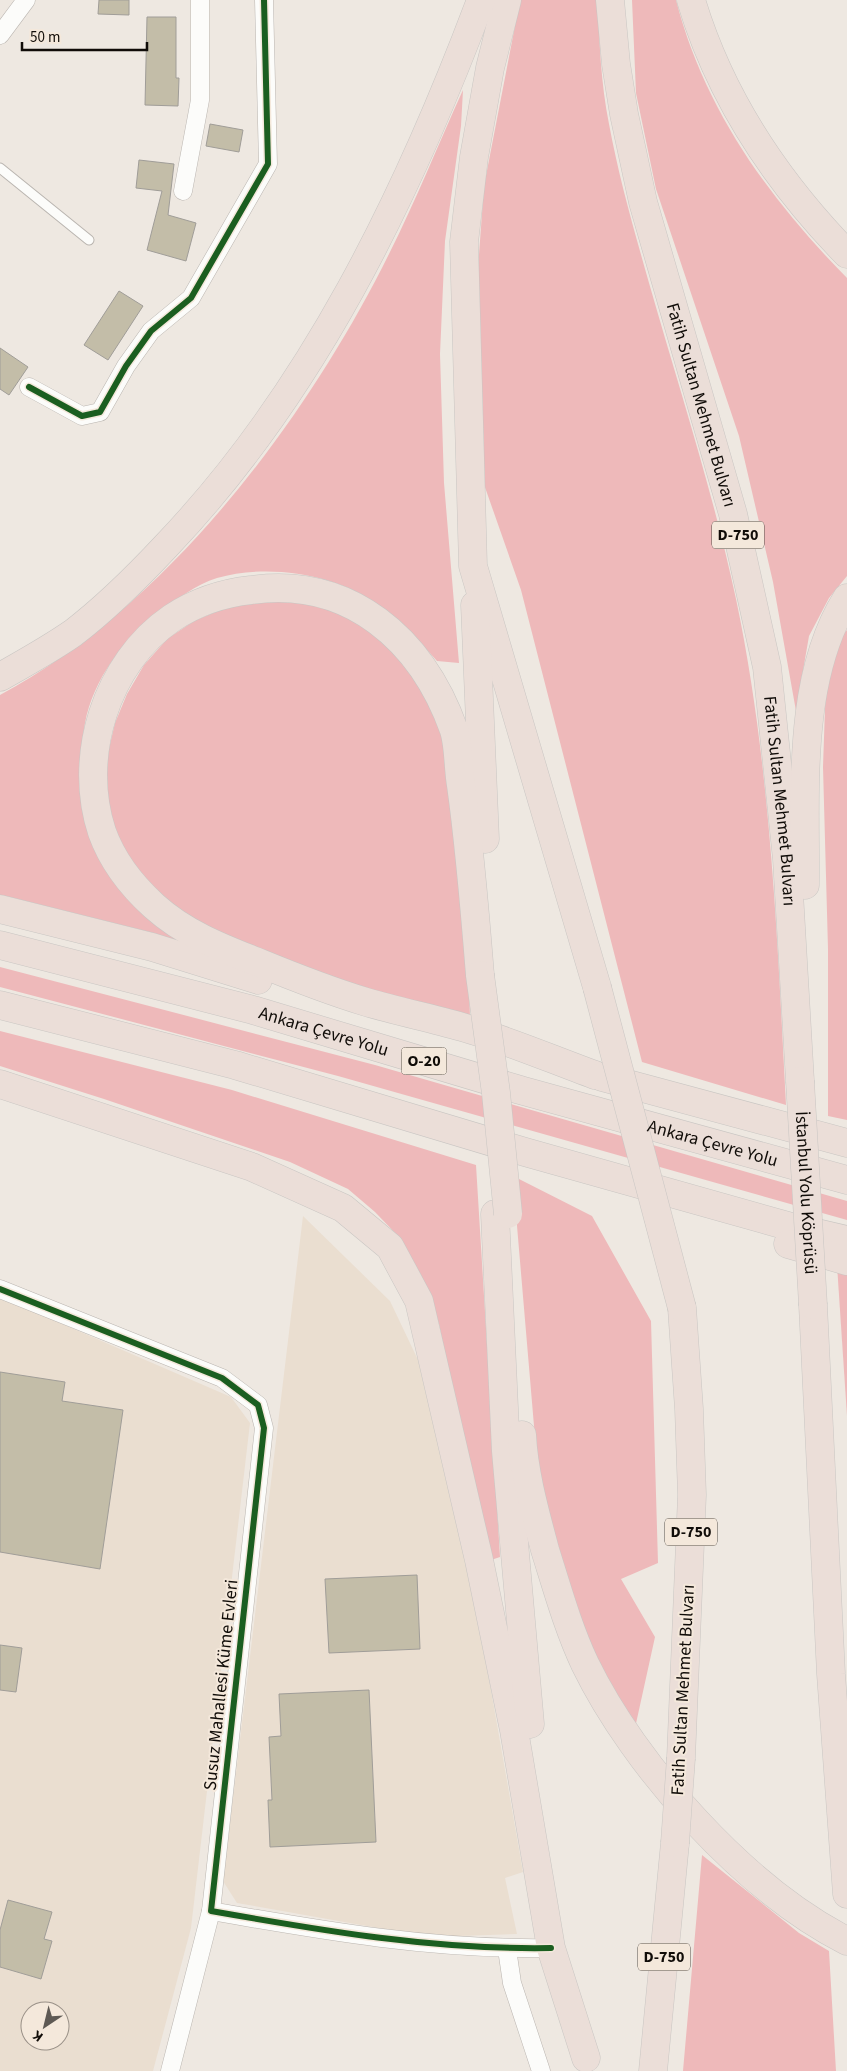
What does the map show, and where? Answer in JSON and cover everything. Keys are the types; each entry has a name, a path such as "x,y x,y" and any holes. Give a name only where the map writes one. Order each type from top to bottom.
{"highway":[{"path":"0,677 72,633 110,603 206,504 252,446 288,394 356,279 432,121 481,0"},
{"name":"D-750","path":"473,566 464,242 474,157 507,0"},
{"name":"Fatih Sultan Mehmet Bulvarı","path":"610,0 622,98 643,202 733,514 767,667 787,859 800,1081"},
{"path":"691,0 713,62 744,123 780,176 823,229 847,254"},
{"path":"473,566 487,975 496,1093 502,1214 506,1451 527,1705 588,2064"},
{"name":"Fatih Sultan Mehmet Bulvarı","path":"473,566 597,987 682,1308 690,1409 692,1495 681,1758 675,1843 653,2071"},
{"path":"487,975 455,733 426,671 385,626 359,608 329,594 295,588 267,587 202,601 171,618 145,640 111,691 102,715 93,766 95,801 103,833 115,858 134,886 156,908 189,933 285,973 364,1001 465,1028 595,1074"},
{"path":"800,1081 808,725 825,644 836,616 847,598"},
{"path":"0,910 152,947 278,986 847,1144"},
{"name":"Ankara Çevre Yolu","path":"0,945 253,1010 520,1090 847,1180"},
{"path":"0,1005 235,1065 525,1152 631,1180 795,1228 847,1240"},
{"name":"İstanbul Yolu Köprüsü","path":"800,1081 813,1305"},
{"path":"0,1084 268,1174 343,1208 390,1247 419,1301 434,1361 512,1721 551,1948 588,2064"},
{"path":"778,1126 847,1137"},
{"path":"631,1180 800,1249 847,1261"},
{"path":"502,1214 524,1457 533,1506 546,1552 557,1589 584,1663 612,1714 650,1767 692,1816 732,1858 772,1891 847,1941"},
{"path":"813,1305 836,1490 847,1608"},
{"name":"D-750","path":"813,1305 831,1674 847,1894"}],"street":[{"path":"0,35 26,0"},
{"path":"183,190 200,100 200,0"},
{"path":"29,387 82,416 100,412 126,366 151,331 191,298 268,164 264,0"},
{"name":"Susuz Mahallesi Küme Evleri","path":"0,1289 222,1378 258,1406 264,1428 211,1912 170,2071"},
{"path":"211,1912 362,1937 507,1949 551,1948"},
{"path":"507,1949 512,1983 541,2071"}],"lane":[{"path":"0,168 89,240"}],"shaded area":[{"path":"520,0 598,0 604,94 617,164 717,519 736,599 748,662 765,788 771,851 786,1105 642,1062 521,590 480,473 477,282 484,186"},
{"path":"632,0 676,0 688,40 704,78 722,115 743,150 791,217 847,278 847,576 829,598 809,636 796,711 773,582 739,436 656,189 636,93"},
{"path":"463,90 461,126 445,241 440,354 444,483 459,663 437,661 403,625 380,606 344,586 323,579 302,574 258,572 217,578 194,588 146,622 122,647 112,661 95,691 89,707 85,723 81,761 82,791 93,815 114,842 181,942 0,900 0,695 61,657 120,612 175,560 226,504 273,443 317,381 389,254"},
{"path":"292,599 345,614 390,647 425,686 445,745 467,931 470,1017 364,992 220,936 159,901 117,843 105,795 107,757 115,723 127,694 144,665 167,639 194,621 225,608 259,601"},
{"path":"847,630 847,1120 828,1116 828,949 823,767 826,680 838,640"},
{"path":"0,967 375,1065 847,1201 847,1220 338,1076 0,987"},
{"path":"0,1031 232,1090 476,1165 500,1557 488,1561 439,1324 421,1275 401,1239 375,1212 348,1189 290,1162 0,1066"},
{"path":"517,1178 592,1216 651,1321 658,1563 621,1579 655,1637 635,1728 587,1642 558,1563 537,1461 516,1214"},
{"path":"303,1216 390,1301 419,1362 463,1531 523,1872 505,1878 517,1934 429,1937 237,1903 223,1881"},
{"path":"837,1265 847,1268 847,1416"},
{"path":"0,1297 231,1397 250,1423 191,1928 153,2071 0,2071"},
{"path":"702,1855 799,1933 829,1951 836,2071 683,2071"}],"building":[{"path":"99,0 129,0 129,15 98,14"},
{"path":"147,17 176,17 176,78 179,78 178,106 145,105"},
{"path":"210,124 243,130 239,152 206,146"},
{"path":"139,160 174,164 168,215 196,223 186,261 147,250 162,191 136,188"},
{"path":"119,291 143,306 108,360 84,345"},
{"path":"0,348 28,367 9,395 0,389"},
{"path":"0,1372 65,1382 62,1401 123,1410 100,1569 0,1552"},
{"path":"417,1575 420,1649 329,1653 325,1579"},
{"path":"0,1645 22,1648 16,1692 0,1690"},
{"path":"369,1690 376,1842 270,1847 268,1800 272,1800 269,1737 281,1736 279,1694"},
{"path":"8,1900 52,1912 44,1939 52,1941 41,1979 0,1967 0,1930"}],"cycle path":[{"path":"29,387 82,416 100,412 126,366 151,331 191,298 268,164 264,0"},
{"path":"0,1289 222,1378 258,1405 264,1428 211,1911 380,1938 465,1946 551,1948"}]}
